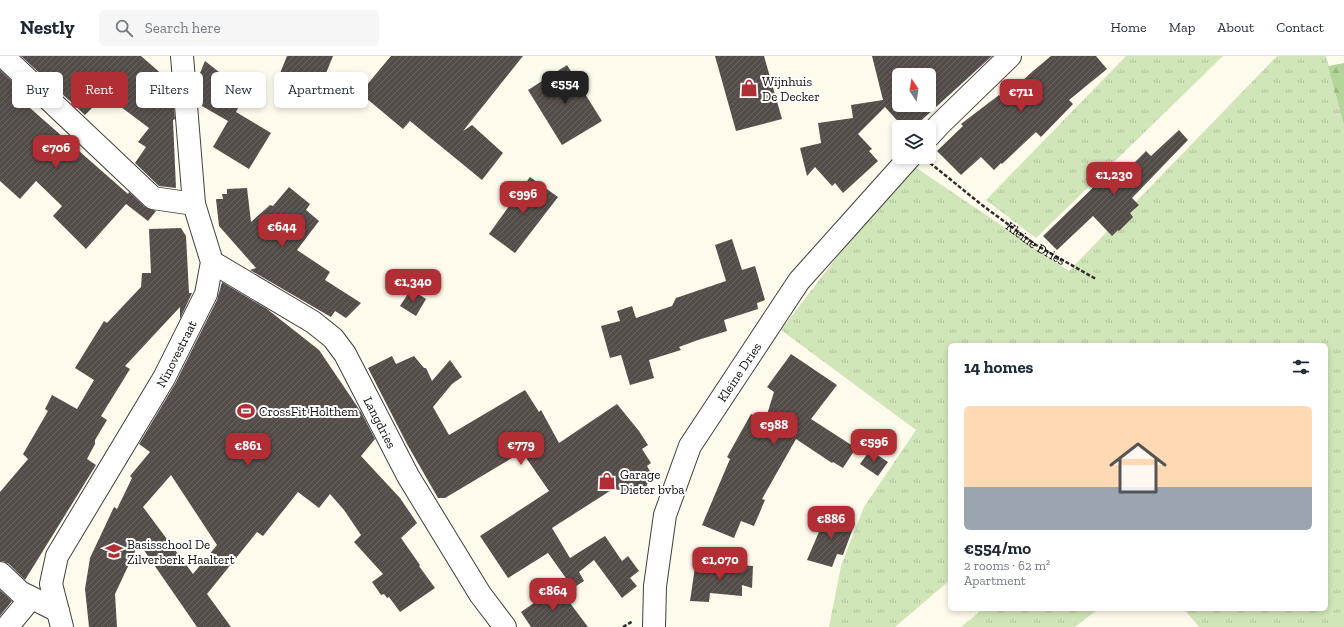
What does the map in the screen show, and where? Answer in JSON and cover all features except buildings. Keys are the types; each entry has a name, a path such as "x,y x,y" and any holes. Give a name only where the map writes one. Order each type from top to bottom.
{"street":[{"path":"3,56 153,198 194,204"},
{"name":"Ninovestraat","path":"60,619 51,584 57,556 164,378 206,294 212,262 194,204 182,56"},
{"path":"936,128 1010,56"},
{"name":"Kleine Dries","path":"654,627 655,586 666,515 690,446 799,280 915,164"},
{"name":"Langdries","path":"212,262 313,322 333,338 345,354 408,476 480,594 505,627"},
{"path":"0,573 20,592 60,619"},
{"path":"7,627 31,598"}],"path":[{"name":"Kleine Dries","path":"927,164 1036,245 1096,279"}],"green space":[{"path":"1126,56 1223,56 1036,238 986,200"},
{"path":"1277,56 1326,56 1344,125 1344,627 1199,627 1186,611 1328,611 1328,343 948,343 948,582 895,627 829,627 841,566 864,507 916,430 781,330 846,245 915,167 1069,271"},
{"path":"1344,63 1344,125 1328,66"},
{"path":"981,611 1095,611 1075,627 961,627"}],"place":[{"name":"Wijnhuis De Decker","path":"749,88"},
{"name":"CrossFit Holthem","path":"246,411"},
{"name":"Garage Dieter bvba","path":"607,481"},
{"name":"Basisschool De Zilverberk Haaltert","path":"114,551"}]}
